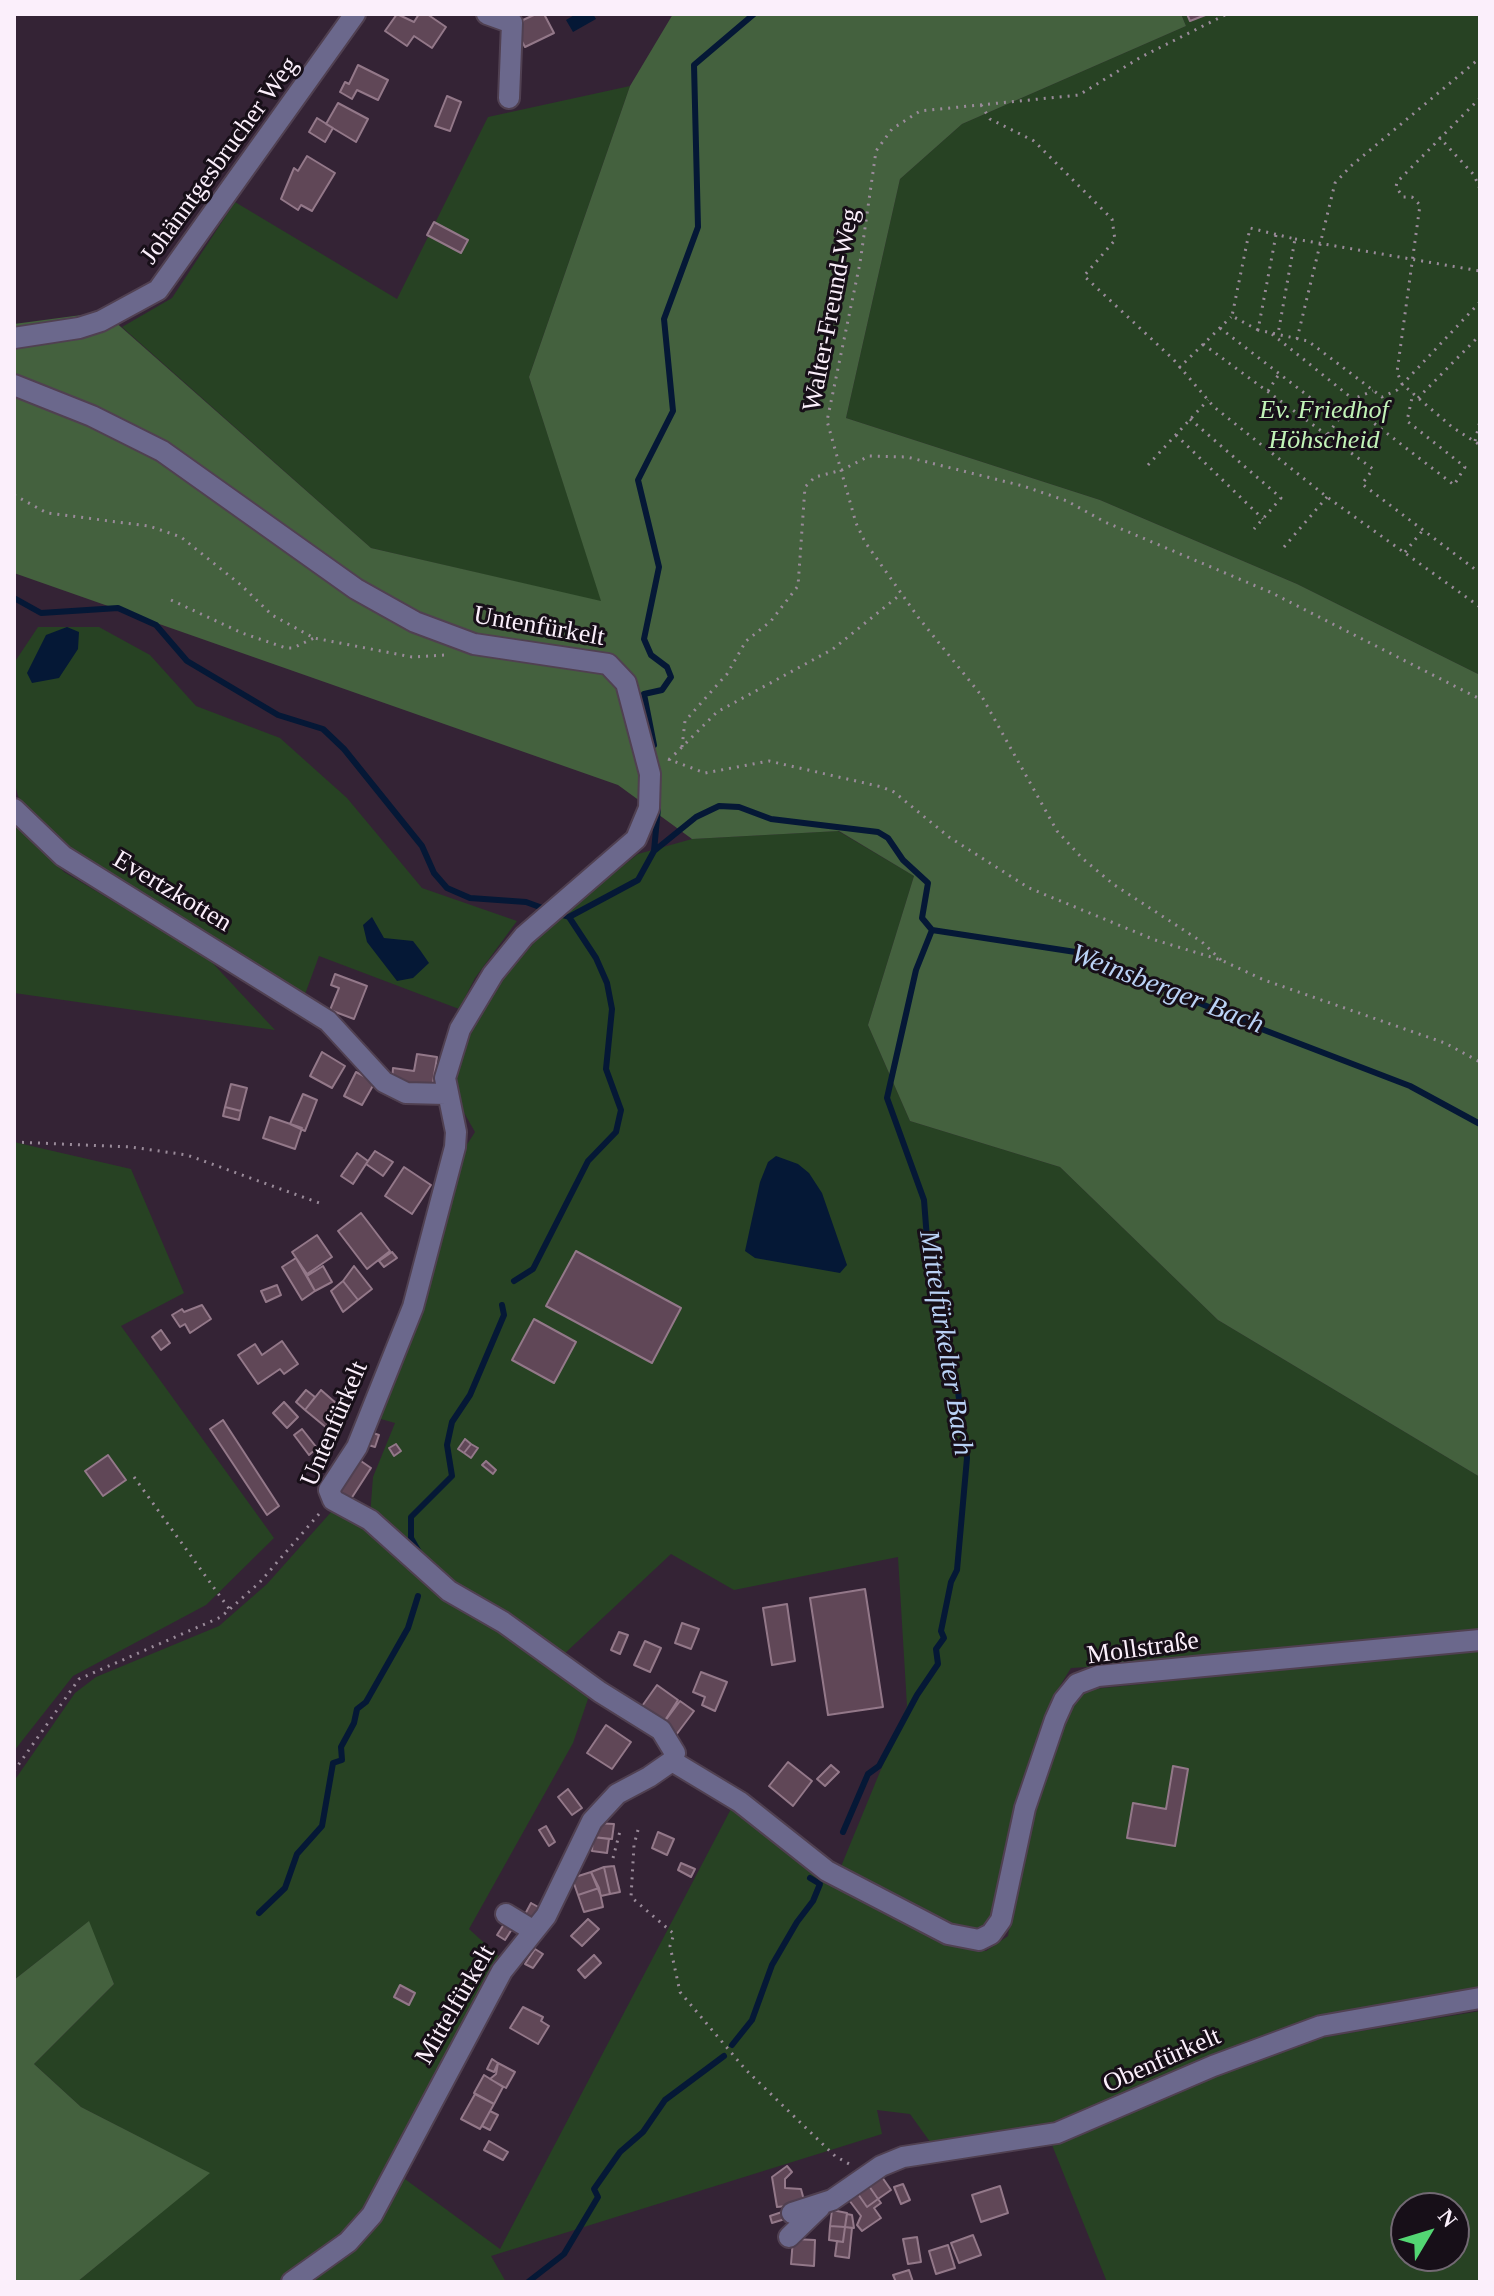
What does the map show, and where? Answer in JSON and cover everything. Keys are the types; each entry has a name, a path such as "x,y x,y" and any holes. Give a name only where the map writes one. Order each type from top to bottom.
{"street":[{"name":"Johänntgesbrucher Weg","path":"14,338 101,321 158,290 355,14"},
{"path":"487,14 512,23 509,98"},
{"name":"Untenfürkelt","path":"14,385 145,441 374,600 435,632 474,644 608,664 626,683 644,745 650,793 643,829 629,847 536,924 493,974 460,1029 445,1078 456,1132 455,1147 430,1245 413,1307 365,1429 332,1483 330,1496 333,1500"},
{"name":"Evertzkotten","path":"14,809 63,856 312,1009 343,1034 384,1082 406,1093 446,1094"},
{"path":"333,1500 370,1520 422,1570 449,1591 503,1622 600,1692 661,1730 674,1745 672,1761"},
{"name":"Mollstraße","path":"672,1761 740,1802 827,1871 948,1934 979,1940 997,1928 1018,1829 1055,1720 1068,1694 1085,1679 1298,1654 1480,1640"},
{"name":"Mittelfürkelt","path":"292,2282 348,2242 364,2225 502,1971 534,1931 603,1807 617,1794 672,1761"},
{"path":"506,1914 534,1931"},
{"name":"Obenfürkelt","path":"822,2205 903,2157 1057,2133 1213,2066 1321,2026 1480,1998"},
{"path":"792,2213 822,2205"},
{"path":"789,2237 822,2205"}],"path":[{"name":"Walter-Freund-Weg","path":"1221,960 1202,942 1113,884 1069,846 1047,817 981,695 902,593 856,523 828,431 828,407 860,263 876,151 892,129 912,114 1079,95 1141,57 1227,14"},
{"path":"1297,339 1335,183 1351,166 1480,58"},
{"path":"1480,98 1397,182 1398,193 1412,197 1420,205 1410,260 1397,372 1402,384 1480,445"},
{"path":"981,105 990,119 1034,141 1108,213 1114,226 1115,240 1084,276 1208,400 1327,497 1480,607"},
{"path":"1439,137 1474,175 1480,189"},
{"path":"1179,368 1232,316 1250,228 1318,244 1480,271"},
{"path":"1258,330 1276,235"},
{"path":"1278,334 1295,239"},
{"path":"1232,316 1258,330 1308,341 1382,397 1402,384 1480,302"},
{"path":"1220,328 1338,419"},
{"path":"1269,332 1353,399"},
{"path":"1418,398 1480,335"},
{"path":"1203,344 1373,469 1362,484 1480,573"},
{"path":"1267,392 1279,374"},
{"path":"1327,435 1353,399 1373,391"},
{"path":"1349,404 1454,485 1465,467 1407,421 1413,393"},
{"path":"1148,465 1208,400"},
{"path":"1190,419 1281,498 1254,529"},
{"path":"1475,442 1480,421"},
{"path":"1176,435 1263,519"},
{"path":"682,747 685,721 727,674 746,641 771,621 798,586 805,487 815,477 842,470 869,456 907,457 1042,491 1270,592 1480,699"},
{"path":"14,495 47,513 167,531 207,556 272,615 314,638 412,657 438,657 474,644"},
{"path":"1284,547 1327,497"},
{"path":"1405,553 1423,530"},
{"path":"669,760 717,712 833,649 902,593"},
{"path":"171,600 234,629 286,648 314,638"},
{"path":"644,745 669,760 705,773 769,761 882,787 894,792 949,837 1029,888 1155,940 1221,960 1264,980 1445,1043 1480,1062"},
{"path":"14,1142 131,1147 187,1155 322,1204"},
{"path":"134,1477 230,1611"},
{"name":"Untenfürkelt","path":"14,1771 79,1679 200,1628 230,1611 333,1500"},
{"path":"638,1830 631,1897 674,1934 670,1946 680,1992 725,2047 793,2116 835,2156 868,2175"},
{"path":"613,1858 620,1831"}],"green space":[{"path":"673,14 1181,14 1186,26 962,124 900,179 846,418 1100,500 1297,584 1480,675 1480,1477 1218,1320 1060,1167 910,1121 868,1025 914,876 839,831 692,839 618,785 14,573 14,324 104,312 371,548 601,601 529,377 630,86"},
{"name":"Ev. Friedhof Höhscheid","path":"1181,14 1480,14 1480,675 1297,584 1100,500 846,418 900,179 962,124 1186,26"},
{"path":"630,86 529,377 602,602 371,548 122,327 172,298 235,202 397,299 488,117"},
{"path":"38,627 99,627 150,655 196,706 280,738 347,798 422,888 517,921 475,978 459,1009 319,956 304,997 37,829 18,796 14,780 14,663"},
{"path":"14,821 64,872 207,957 275,1030 14,993"},
{"path":"838,831 914,876 868,1025 910,1121 1060,1167 1218,1320 1480,1477 1480,1630 1172,1662 1071,1668 1053,1697 991,1921 969,1935 840,1869 907,1706 898,1557 734,1590 671,1554 562,1656 441,1579 370,1516 373,1477 395,1423 374,1417 464,1149 475,1132 455,1097 457,1065 469,1029 492,991 553,921 638,854 692,839"},
{"path":"14,1142 131,1169 184,1293 121,1326 274,1538 206,1605 73,1676 14,1751"},
{"path":"332,1511 360,1522 535,1649 589,1696 573,1743 469,1929 503,1960 390,2168 500,2249 732,1807 828,1884 959,1947 986,1951 1008,1936 1023,1829 1064,1717 1084,1690 1480,1649 1480,1992 1391,2005 1044,2132 933,2146 910,2114 877,2110 882,2134 491,2256 506,2282 77,2282 209,2173 81,2107 34,2064 114,1984 88,1922 14,1980 14,1781 75,1693 96,1677 219,1626 267,1584"},
{"path":"89,1921 114,1984 34,2064 81,2107 210,2173 77,2282 14,2282 14,1980"},
{"path":"1480,2011 1480,2282 1107,2282 1050,2140 1144,2107 1296,2042"}],"water":[{"path":"576,14 593,14 596,19 573,32 566,20"},
{"path":"67,627 79,632 78,649 59,678 32,683 27,673 46,635"},
{"path":"372,917 384,938 413,941 429,963 413,978 397,981 367,942 363,925"},
{"path":"776,1156 798,1164 809,1173 822,1193 847,1265 840,1273 755,1258 745,1251 760,1182 768,1162"}],"building":[{"path":"397,14 414,22 419,14 427,14 446,27 432,48 414,36 407,46 385,31"},
{"path":"544,14 554,33 525,47 519,36 523,20"},
{"path":"1187,14 1208,14 1190,21"},
{"path":"358,65 388,80 378,100 357,90 352,99 340,92 345,82 349,84"},
{"path":"447,96 461,102 450,131 435,126"},
{"path":"338,103 368,119 356,142 326,124"},
{"path":"317,118 333,128 325,142 309,132"},
{"path":"307,156 335,173 312,211 301,205 298,210 281,199 294,168 298,171"},
{"path":"434,222 468,240 461,253 427,235"},
{"path":"335,974 367,986 354,1019 330,1010 339,988 331,985"},
{"path":"322,1052 345,1066 332,1088 310,1076"},
{"path":"417,1054 437,1057 432,1089 392,1081 393,1068 414,1071"},
{"path":"356,1072 375,1082 362,1105 344,1096"},
{"path":"231,1084 247,1088 241,1111 225,1107"},
{"path":"303,1094 317,1100 305,1131 290,1124"},
{"path":"225,1107 241,1111 239,1120 223,1116"},
{"path":"270,1117 302,1128 295,1149 263,1138"},
{"path":"375,1151 393,1162 383,1176 366,1164"},
{"path":"357,1153 368,1161 353,1184 341,1176"},
{"path":"404,1167 431,1185 412,1214 385,1196"},
{"path":"361,1213 390,1251 367,1269 338,1231"},
{"path":"317,1235 332,1257 307,1274 292,1252"},
{"path":"576,1251 681,1308 652,1363 546,1306"},
{"path":"392,1252 397,1258 384,1267 379,1261"},
{"path":"296,1258 315,1291 302,1300 282,1267"},
{"path":"323,1266 332,1282 315,1291 307,1276"},
{"path":"354,1266 372,1289 358,1300 343,1281"},
{"path":"343,1281 358,1300 343,1312 331,1291"},
{"path":"277,1285 281,1295 266,1302 261,1291"},
{"path":"202,1305 211,1319 190,1333 185,1324 180,1327 172,1315 182,1309 184,1312"},
{"path":"534,1319 576,1342 554,1383 512,1360"},
{"path":"161,1330 170,1343 161,1350 152,1337"},
{"path":"282,1341 298,1364 284,1374 280,1369 258,1384 238,1355 255,1344 262,1355"},
{"path":"306,1390 315,1397 305,1410 296,1402"},
{"path":"321,1390 344,1410 328,1429 305,1410"},
{"path":"284,1402 298,1417 287,1428 273,1413"},
{"path":"223,1420 279,1506 267,1515 210,1429"},
{"path":"302,1429 317,1448 309,1455 294,1435"},
{"path":"370,1432 379,1435 375,1447 365,1444"},
{"path":"465,1439 471,1444 464,1453 458,1449"},
{"path":"396,1444 401,1451 394,1456 389,1448"},
{"path":"471,1444 478,1448 471,1458 464,1453"},
{"path":"108,1455 126,1480 103,1496 85,1471"},
{"path":"358,1459 371,1468 349,1502 336,1493"},
{"path":"486,1461 496,1470 493,1474 482,1465"},
{"path":"865,1589 883,1707 828,1715 810,1598"},
{"path":"787,1604 795,1661 772,1665 763,1608"},
{"path":"682,1623 699,1629 691,1649 675,1643"},
{"path":"619,1632 628,1635 620,1654 611,1650"},
{"path":"645,1641 661,1648 650,1672 634,1665"},
{"path":"701,1672 727,1682 715,1711 702,1705 705,1697 693,1692"},
{"path":"657,1685 678,1700 662,1725 640,1709"},
{"path":"680,1701 694,1711 676,1735 662,1725"},
{"path":"606,1725 631,1742 612,1769 587,1753"},
{"path":"788,1762 812,1781 793,1806 769,1786"},
{"path":"831,1765 839,1772 825,1786 817,1779"},
{"path":"1173,1766 1188,1769 1175,1846 1127,1838 1133,1803 1166,1809"},
{"path":"568,1789 582,1808 572,1815 558,1797"},
{"path":"595,1823 614,1824 612,1839 593,1837"},
{"path":"546,1826 555,1842 549,1846 539,1830"},
{"path":"658,1832 674,1839 667,1855 652,1848"},
{"path":"593,1837 609,1839 607,1853 592,1851"},
{"path":"681,1863 695,1869 691,1877 678,1870"},
{"path":"614,1866 620,1892 610,1894 604,1867"},
{"path":"604,1867 610,1894 601,1896 591,1872"},
{"path":"591,1872 599,1888 578,1895 572,1878"},
{"path":"599,1888 603,1907 584,1912 578,1895"},
{"path":"531,1903 540,1908 532,1923 523,1918"},
{"path":"588,1919 599,1929 582,1946 571,1936"},
{"path":"506,1921 514,1926 505,1940 497,1935"},
{"path":"535,1949 543,1954 533,1968 525,1964"},
{"path":"594,1955 601,1963 585,1978 578,1970"},
{"path":"400,1985 415,1993 409,2005 394,1997"},
{"path":"523,2007 543,2017 541,2021 549,2026 538,2044 510,2028"},
{"path":"492,2059 498,2063 494,2072 487,2069"},
{"path":"498,2063 515,2072 506,2088 490,2079 496,2074"},
{"path":"484,2075 503,2087 494,2104 474,2093"},
{"path":"475,2094 494,2104 480,2129 461,2119"},
{"path":"490,2111 498,2115 490,2130 482,2126"},
{"path":"489,2141 508,2152 503,2160 484,2150"},
{"path":"787,2166 792,2172 785,2179 785,2188 801,2189 805,2204 777,2207 772,2177"},
{"path":"882,2177 891,2190 878,2199 869,2186"},
{"path":"903,2184 910,2200 901,2204 894,2187"},
{"path":"869,2186 878,2199 867,2207 858,2194"},
{"path":"1000,2186 1008,2213 981,2222 972,2195"},
{"path":"858,2194 867,2207 878,2199 881,2203 874,2208 881,2218 862,2231 857,2225 861,2216 849,2200"},
{"path":"832,2210 847,2213 845,2227 830,2226"},
{"path":"782,2212 785,2219 772,2223 770,2216"},
{"path":"847,2214 852,2215 854,2228 845,2227"},
{"path":"830,2226 845,2227 843,2242 829,2240"},
{"path":"845,2227 852,2228 849,2258 835,2256 837,2241 843,2242"},
{"path":"973,2235 981,2255 959,2263 951,2243"},
{"path":"917,2237 921,2262 908,2264 903,2239"},
{"path":"793,2239 815,2240 814,2266 791,2264"},
{"path":"948,2245 955,2268 936,2274 929,2251"},
{"path":"909,2270 913,2282 896,2282 893,2275"}],"waterway":[{"path":"654,745 644,694 662,690 671,677 667,667 651,655 644,639 659,567 638,480 673,411 664,319 698,227 694,65 754,14"},
{"name":"Weinsberger Bach","path":"14,598 41,613 118,608 156,625 187,661 278,715 323,729 344,749 422,846 434,873 447,888 470,898 526,902 548,910"},
{"name":"Weinsberger Bach","path":"559,914 569,917 638,880 654,851 696,817 719,806 739,807 771,819 878,832 888,838 903,860 928,883 922,918 932,930 1082,953 1251,1025 1410,1086 1480,1124"},
{"path":"654,851 658,808"},
{"path":"514,1281 533,1269 588,1161 616,1132 621,1110 606,1069 612,1009 607,983 596,958 569,917"},
{"name":"Mittelfürkelter Bach","path":"843,1832 868,1774 879,1766 917,1695 938,1664 936,1649 944,1638 941,1631 951,1582 957,1570 967,1458 957,1384 939,1301 930,1278 924,1200 887,1098 916,970 932,930"},
{"path":"419,1552 411,1538 411,1517 452,1476 447,1445 452,1422 470,1395 504,1315 502,1305"},
{"path":"259,1913 285,1888 297,1854 322,1826 333,1763 342,1760 341,1747 354,1723 357,1709 366,1702 408,1628 418,1596"},
{"name":"Mittelfürkelter Bach","path":"732,2045 752,2020 772,1965 813,1901 820,1884 810,1878"},
{"name":"Mittelfürkelter Bach","path":"528,2282 564,2254 598,2197 594,2189 620,2152 643,2132 665,2100 724,2056"}]}
